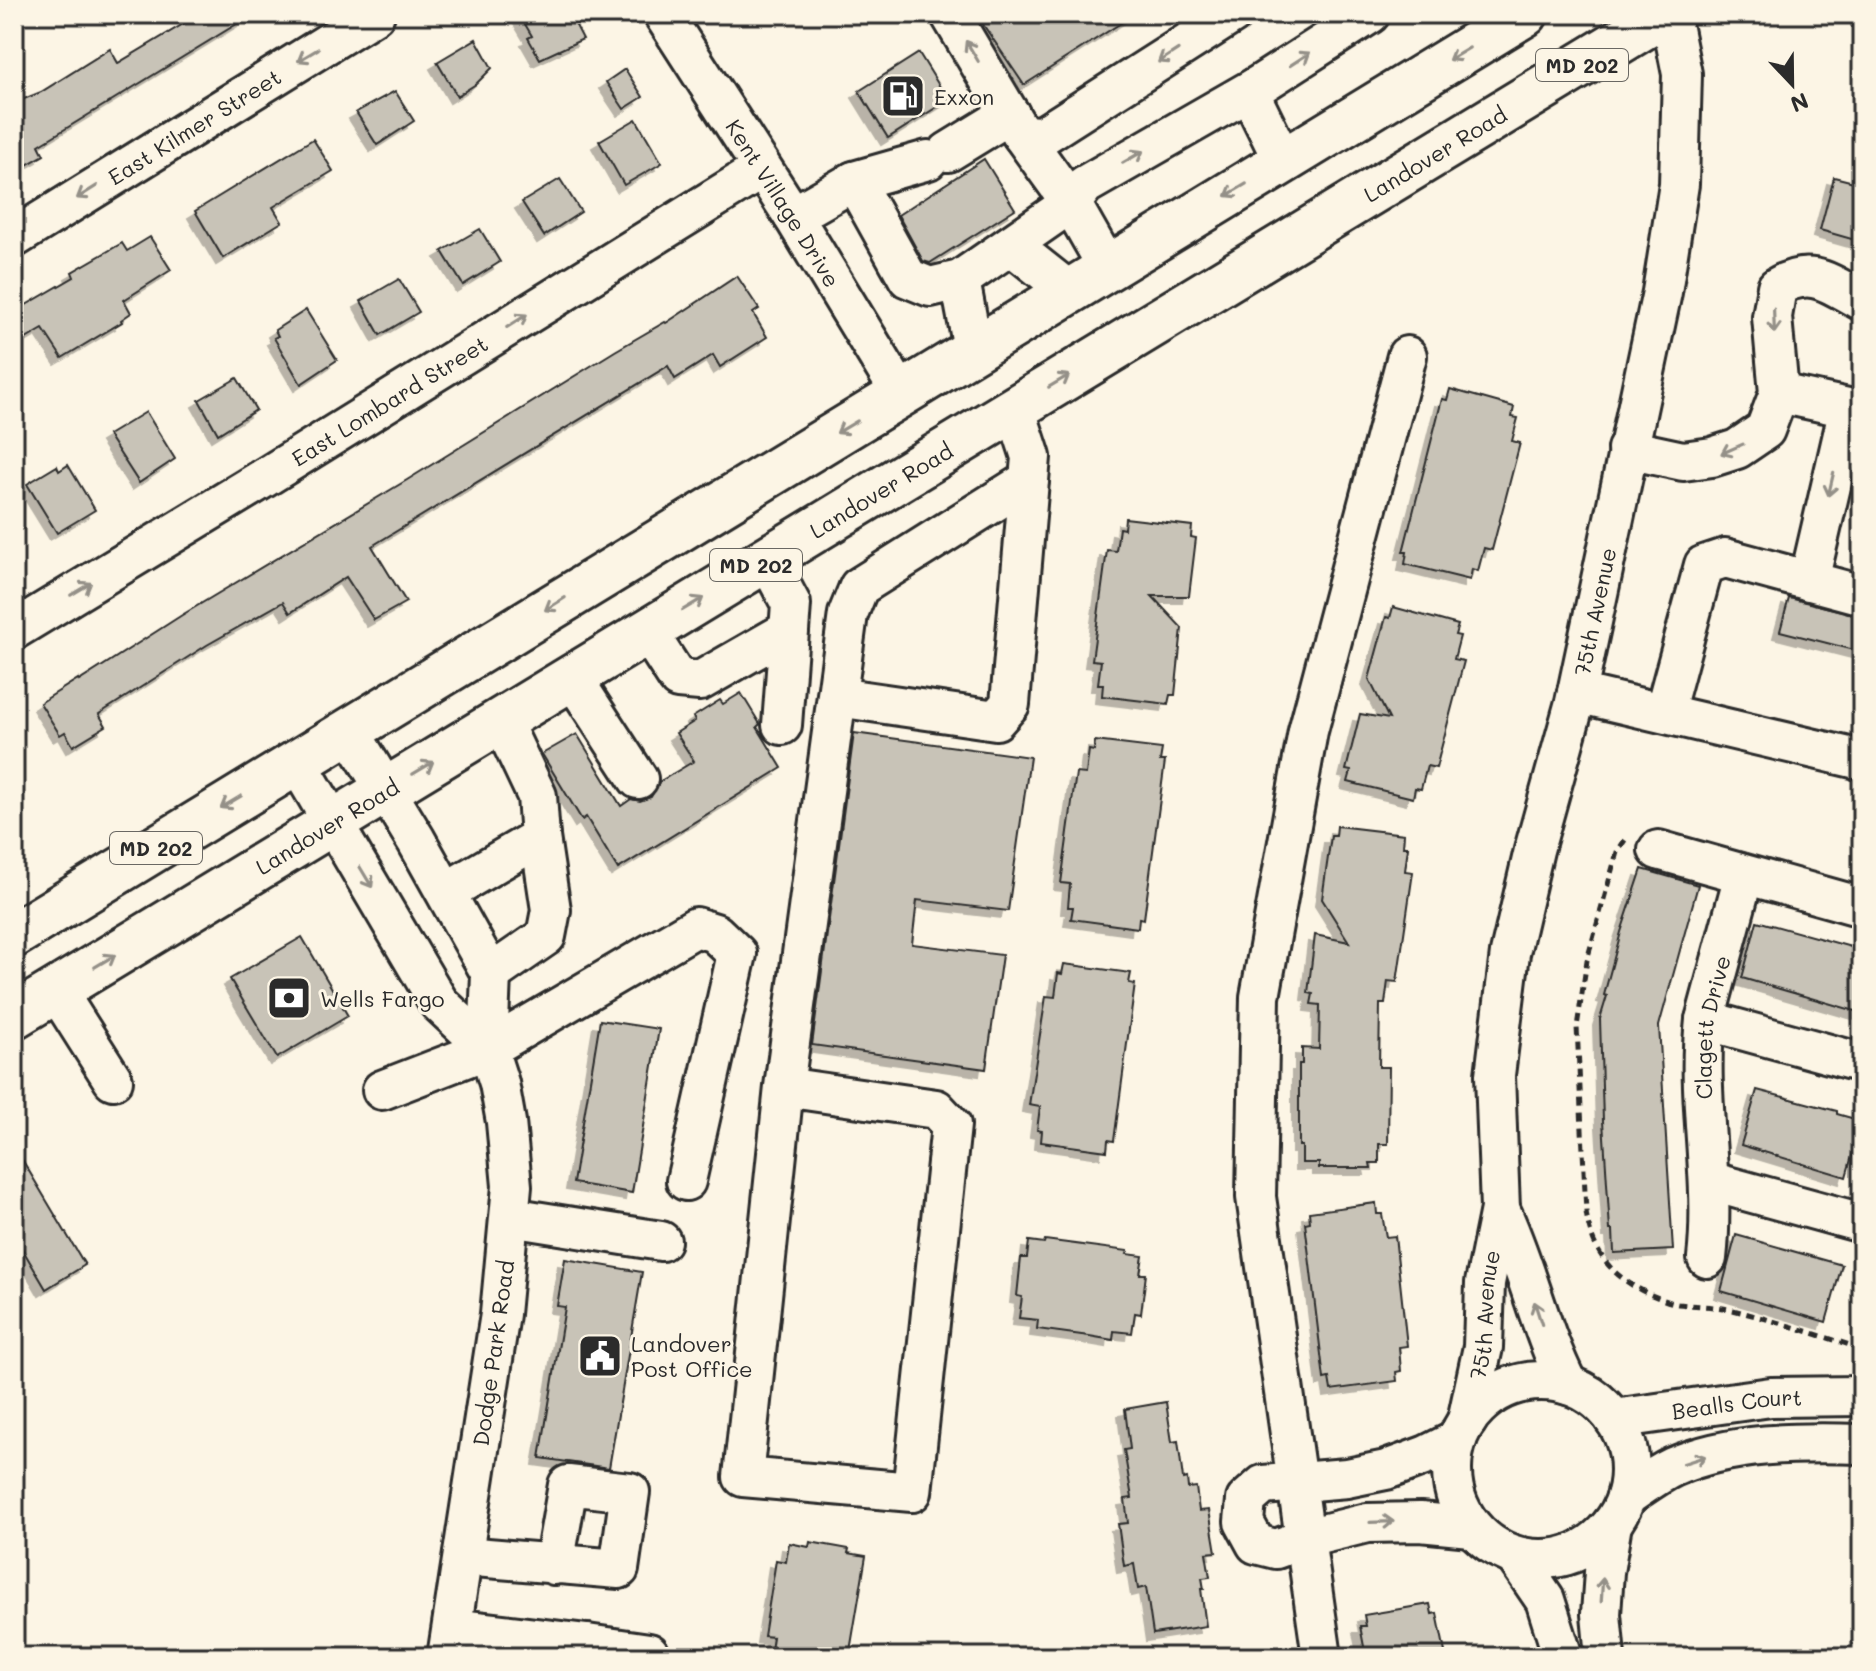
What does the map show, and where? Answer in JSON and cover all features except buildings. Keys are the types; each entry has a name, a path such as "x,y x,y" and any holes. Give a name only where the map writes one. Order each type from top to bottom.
{"main road":[{"name":"MD 202","path":"14,935 1525,14"},
{"name":"Landover Road","path":"14,1016 1668,14"}],"street":[{"name":"East Kilmer Street","path":"14,238 375,14"},
{"name":"Kent Village Drive","path":"663,14 793,216 901,394"},
{"path":"950,14 1016,125 1071,203 1108,268"},
{"path":"793,216 854,181 938,156 1016,125 1042,136 1233,14"},
{"path":"854,181 908,278 930,287 960,280 1071,203 1085,185 1256,87 1370,14"},
{"name":"75th Avenue","path":"1462,1430 1483,1347 1485,1283 1500,1209 1495,1075 1510,953 1534,850 1577,693 1662,292 1679,184 1682,74 1668,14"},
{"path":"1256,87 1253,100 1283,161"},
{"name":"East Lombard Street","path":"14,630 762,169"},
{"path":"1011,245 1069,291"},
{"path":"1627,449 1683,461 1737,449 1765,430 1779,393 1772,317 1777,287 1792,278 1813,275 1862,301"},
{"path":"960,280 973,349"},
{"path":"1322,1657 1256,1197 1260,997 1308,731 1407,356"},
{"path":"1779,393 1855,410 1809,581"},
{"path":"837,697 996,720 1010,704 1031,457 1015,408"},
{"path":"784,1087 936,1109 951,1125 912,1492 743,1477 784,1087 848,614 859,587 1029,480"},
{"path":"1664,713 1704,565 1725,558 1862,595"},
{"path":"767,559 791,604 782,725"},
{"path":"647,631 678,679 700,681 789,630"},
{"path":"572,677 638,779"},
{"path":"1577,693 1853,758 1862,756"},
{"path":"349,730 491,974 546,936 551,910 537,796 501,720"},
{"name":"Dodge Park Road","path":"297,762 439,1003 488,1049"},
{"path":"446,892 540,837"},
{"path":"1658,850 1862,907"},
{"name":"Clagett Drive","path":"1707,1258 1710,1214 1702,1070 1705,1020 1744,875"},
{"path":"382,1090 488,1049 696,927 715,933 737,954 686,1181"},
{"name":"Dodge Park Road","path":"449,1642 500,1314 510,1217 511,1156 499,1083 488,1049 491,974"},
{"path":"56,990 113,1080"},
{"path":"1705,1020 1862,1063"},
{"path":"1709,1181 1862,1223"},
{"name":"75th Avenue","path":"1500,1209 1518,1248 1550,1349 1568,1385"},
{"path":"510,1217 661,1241"},
{"path":"1471,1527 1420,1522 1367,1523 1276,1549 1256,1544 1244,1522 1246,1500 1263,1485 1347,1478 1386,1470 1427,1455 1462,1430 1486,1399 1512,1386 1540,1381 1568,1385 1594,1398 1614,1419 1626,1443 1630,1470 1604,1572 1601,1614 1605,1657"},
{"name":"Bealls Court","path":"1614,1419 1771,1397 1862,1396"},
{"path":"1462,1430 1452,1462 1453,1485 1459,1507 1471,1527 1484,1539 1515,1556 1542,1559 1569,1555 1593,1543 1619,1511 1670,1468 1712,1455 1788,1445 1862,1444"},
{"path":"463,1556 554,1565"},
{"path":"1515,1556 1545,1600 1563,1657"},
{"path":"449,1642 649,1653"}],"path":[{"path":"1658,850 1649,839 1642,837 1632,837 1620,845 1587,960 1577,1027 1577,1064 1586,1212 1591,1237 1613,1273 1661,1299 1676,1304 1722,1307 1862,1349"}],"place":[{"name":"Exxon","path":"903,96"},
{"name":"Wells Fargo","path":"289,998"},
{"name":"Landover Post Office","path":"600,1356"}]}
